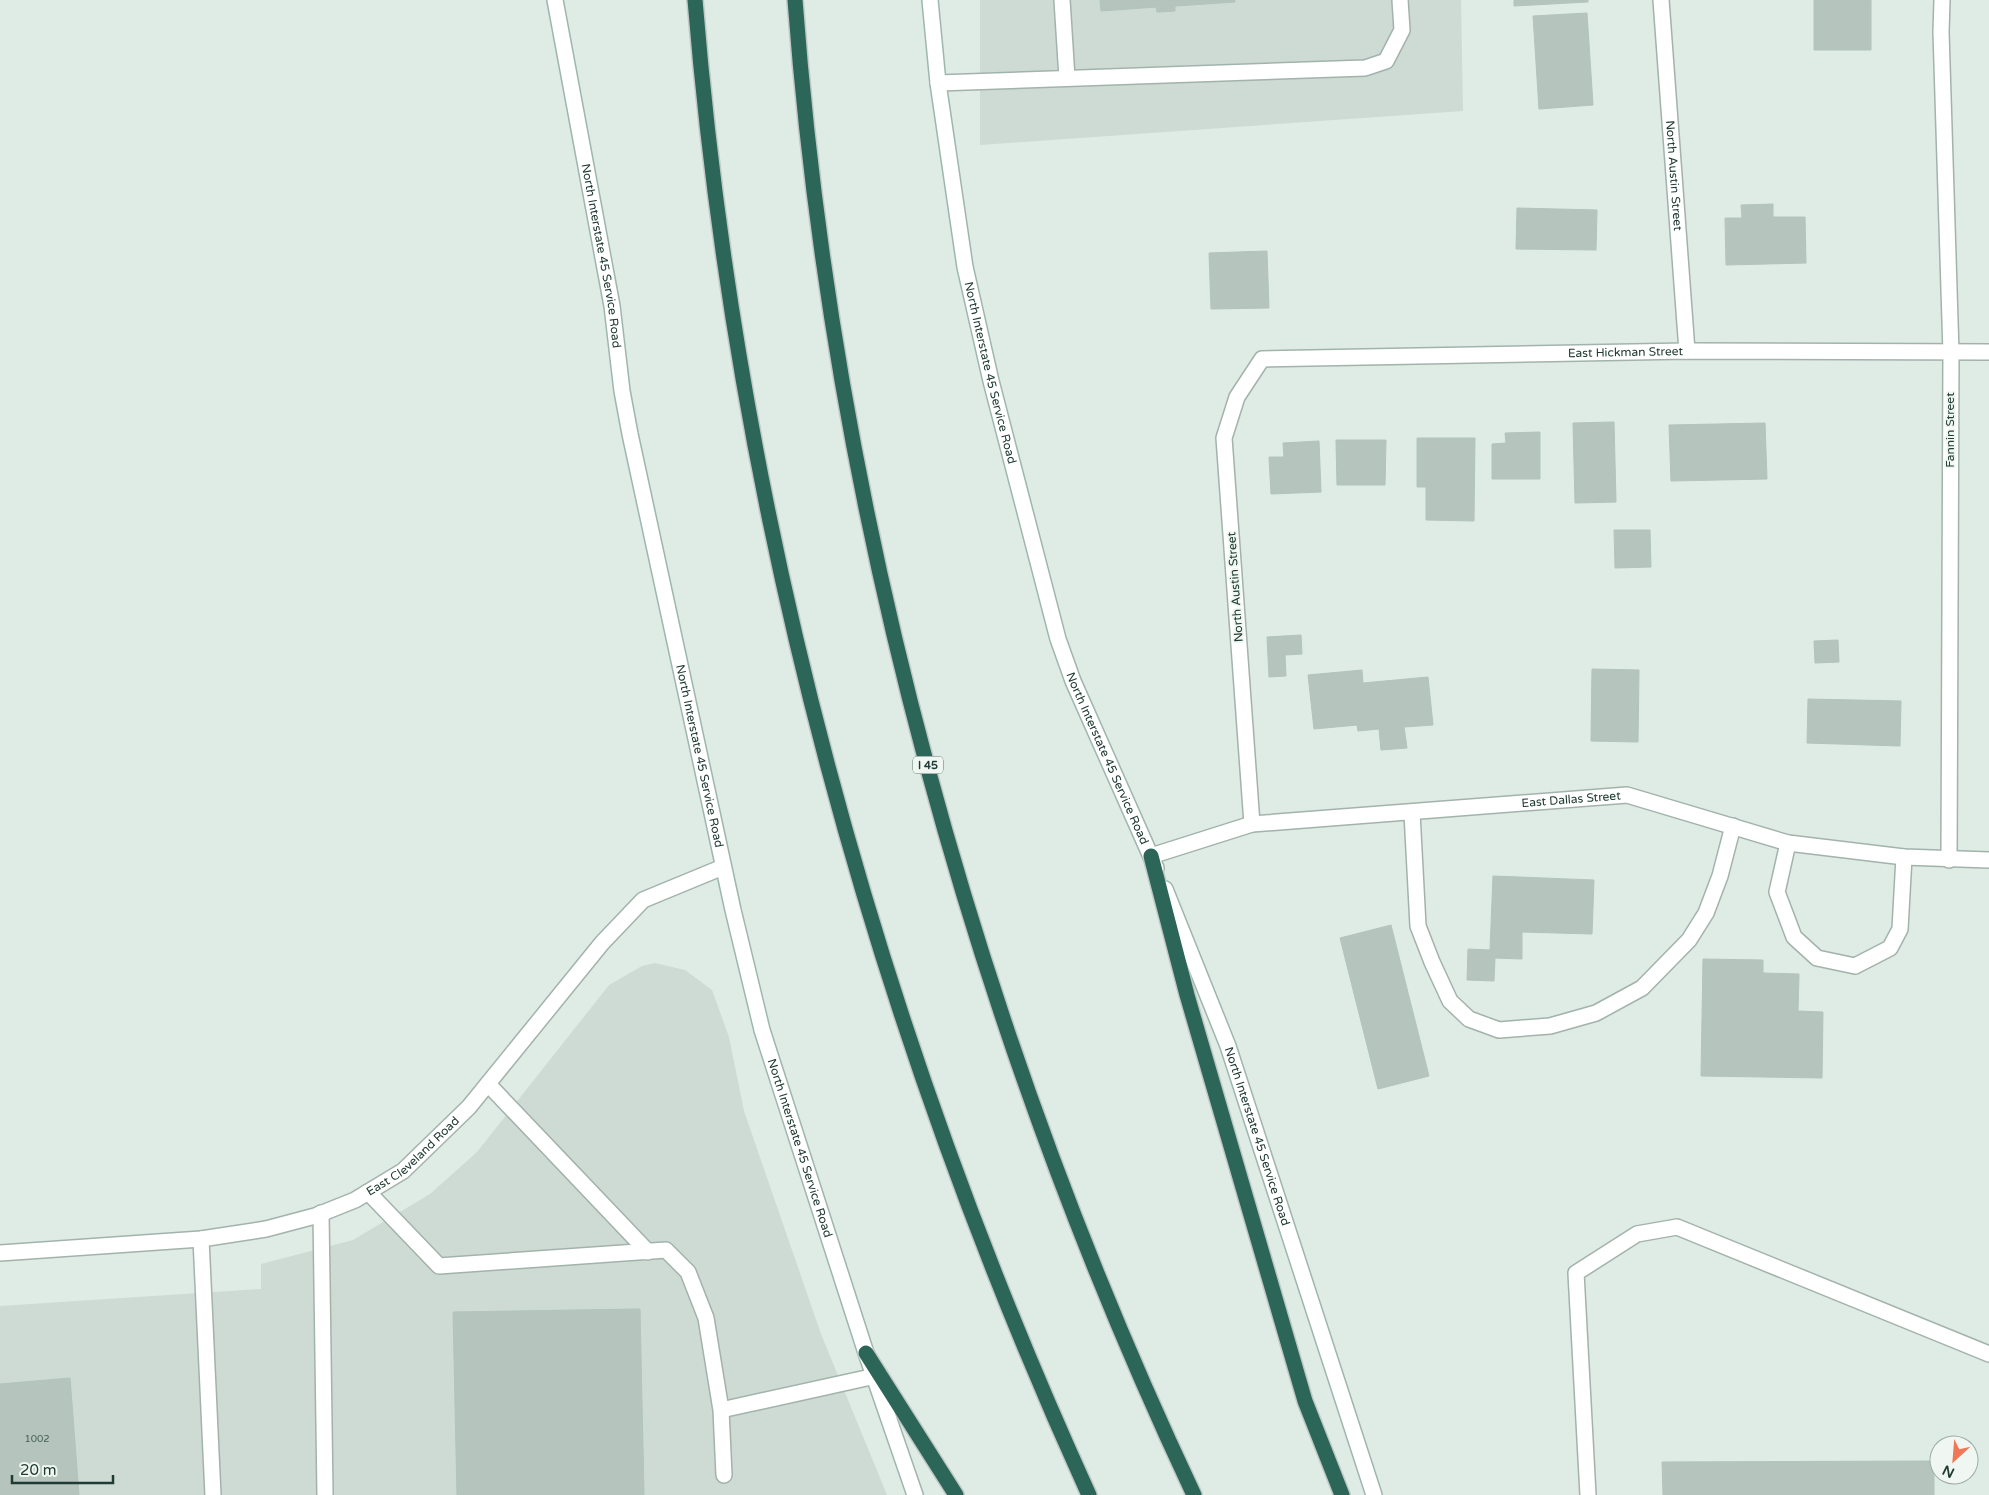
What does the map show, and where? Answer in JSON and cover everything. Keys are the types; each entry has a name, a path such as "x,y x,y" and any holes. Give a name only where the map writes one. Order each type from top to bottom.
{"highway":[{"path":"695,0 717,196 744,378 780,564 822,744 875,932 931,1102 997,1280 1089,1495"},
{"name":"I 45","path":"795,0 812,167 846,394 882,574 925,753 978,935 1041,1124 1103,1286 1194,1495"},
{"path":"1151,856 1187,995 1305,1401 1342,1495"},
{"path":"866,1353 877,1376 956,1495"}],"street":[{"name":"North Interstate 45 Service Road","path":"556,0 612,306 628,425 724,867 762,1030 866,1353"},
{"name":"North Interstate 45 Service Road","path":"930,0 938,83 965,267 990,381 1058,639 1073,681 1151,856 1228,1046 1374,1495"},
{"path":"1062,0 1067,78"},
{"path":"938,83 1365,68 1386,62 1402,30 1400,0"},
{"name":"North Austin Street","path":"1661,0 1687,350"},
{"name":"Fannin Street","path":"1942,0 1941,32 1951,353 1949,860"},
{"name":"East Hickman Street","path":"1262,359 1687,350 1989,352"},
{"name":"North Austin Street","path":"1252,824 1224,438 1237,397 1262,359"},
{"name":"East Dallas Street","path":"1151,856 1252,824 1627,795 1788,843 1904,857 1989,860"},
{"path":"1412,813 1418,926 1450,1000 1469,1019 1499,1030 1550,1026 1596,1013 1642,988 1689,940 1706,913 1720,876 1733,826"},
{"path":"1788,843 1777,892 1794,937 1817,958 1855,966 1890,948 1900,929 1904,857"},
{"name":"East Cleveland Road","path":"0,1253 201,1239 266,1229 321,1213 355,1200 403,1170 469,1107 602,943 643,900 724,867"},
{"path":"488,1084 648,1252"},
{"path":"368,1192 439,1266 666,1250 688,1272 706,1318 721,1410 724,1474"},
{"path":"321,1213 325,1495"},
{"path":"1588,1495 1576,1273 1637,1234 1677,1226 1989,1354"},
{"path":"201,1239 213,1495"},
{"path":"721,1410 877,1376 915,1495"}],"shaded area":[{"path":"980,0 1461,0 1463,111 980,145"},
{"path":"655,963 685,970 712,990 729,1037 744,1111 821,1334 887,1495 0,1495 0,1306 261,1289 261,1264 353,1240 430,1194 477,1152 609,985 642,966"}],"building":[{"path":"1100,0 1235,0 1235,2 1175,6 1175,11 1157,12 1156,7 1101,11"},
{"path":"1514,0 1588,0 1588,2 1514,6"},
{"path":"1814,0 1871,0 1871,50 1814,50"},
{"path":"1587,13 1593,105 1539,109 1533,16"},
{"path":"1773,204 1773,217 1805,217 1806,263 1726,265 1725,218 1742,218 1741,205"},
{"path":"1517,208 1597,210 1596,250 1516,249"},
{"path":"1267,251 1269,308 1211,309 1209,253"},
{"path":"1614,422 1616,502 1575,503 1573,423"},
{"path":"1765,423 1767,479 1671,481 1669,425"},
{"path":"1540,432 1540,479 1492,479 1492,444 1506,443 1505,433"},
{"path":"1417,438 1475,438 1474,521 1426,520 1426,487 1417,487"},
{"path":"1336,440 1386,440 1385,485 1337,485"},
{"path":"1319,441 1321,492 1271,494 1269,457 1284,457 1283,443"},
{"path":"1614,530 1650,530 1651,567 1615,568"},
{"path":"1301,635 1302,654 1285,655 1286,676 1269,677 1267,637"},
{"path":"1838,640 1839,662 1815,663 1814,641"},
{"path":"1592,669 1639,670 1638,742 1591,741"},
{"path":"1362,670 1363,683 1428,677 1433,725 1404,727 1407,748 1381,750 1379,729 1358,731 1357,725 1314,729 1308,675"},
{"path":"1808,699 1901,701 1900,746 1807,743"},
{"path":"1493,876 1594,880 1592,934 1522,932 1522,959 1495,958 1494,981 1467,980 1468,949 1490,950"},
{"path":"1391,925 1429,1076 1378,1089 1340,938"},
{"path":"1703,959 1763,960 1763,973 1799,974 1798,1011 1823,1012 1822,1078 1701,1076"},
{"path":"640,1309 644,1495 457,1495 453,1312"},
{"path":"70,1378 79,1495 0,1495 0,1384"},
{"path":"1929,1461 1929,1485 1934,1485 1934,1495 1663,1495 1662,1462"}]}
